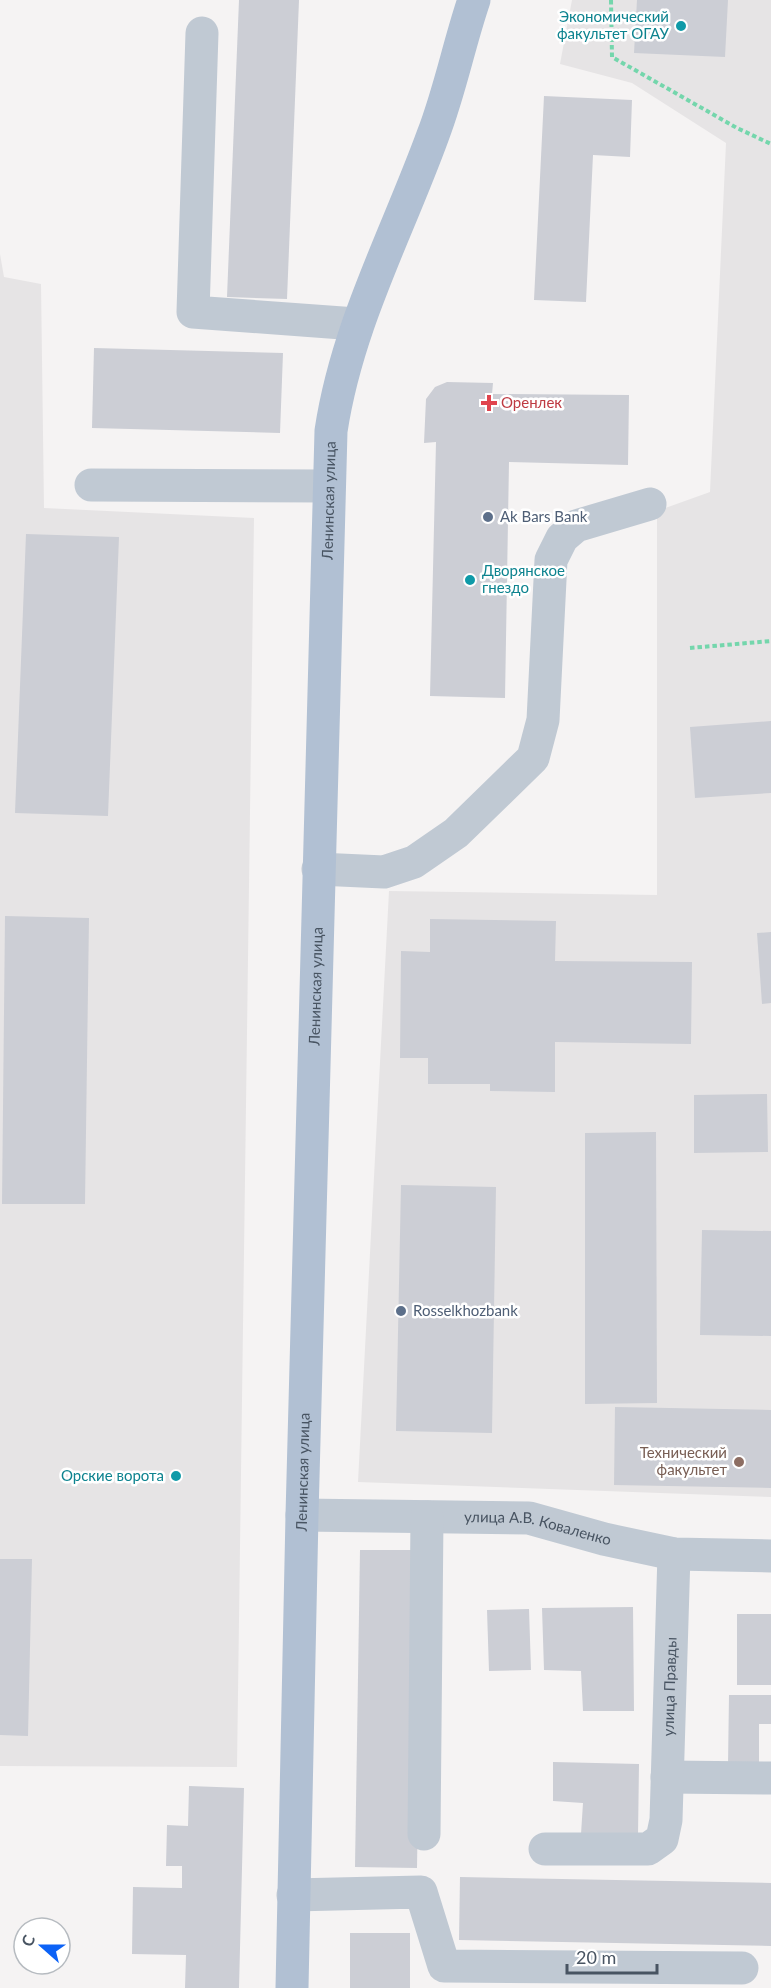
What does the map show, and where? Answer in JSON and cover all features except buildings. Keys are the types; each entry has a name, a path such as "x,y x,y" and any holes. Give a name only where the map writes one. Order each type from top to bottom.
{"main road":[{"name":"Ленинская улица","path":"292,1988 327,486 335,403 356,324 433,135 472,3"}],"street":[{"path":"202,33 193,312 356,324"},
{"path":"91,485 327,486"},
{"path":"318,869 384,872 414,862 456,833 533,758 543,720 551,560 562,538 576,526 650,504"},
{"name":"улица А.В. Коваленко","path":"302,1515 529,1518 604,1539 674,1554 771,1556"},
{"path":"424,1834 427,1517"},
{"name":"улица Правды","path":"545,1849 648,1849 662,1839 666,1820 674,1554"},
{"path":"667,1777 771,1778"},
{"path":"293,1895 421,1892 444,1966 742,1968"}],"path":[{"path":"610,0 612,57 736,128 771,144"},
{"path":"690,648 771,641"}],"shaded area":[{"path":"572,0 771,0 771,1497 358,1482 389,891 657,895 657,511 710,492 726,143 632,83 560,64"},
{"path":"0,254 4,277 41,284 44,508 254,518 237,1767 0,1766"}],"place":[{"name":"Экономический факультет ОГАУ","path":"681,26"},
{"name":"Оренлек","path":"489,403"},
{"name":"Ak Bars Bank","path":"488,517"},
{"name":"Дворянское гнездо","path":"470,580"},
{"name":"Rosselkhozbank","path":"401,1311"},
{"name":"Технический факультет","path":"739,1462"},
{"name":"Орские ворота","path":"176,1476"}]}
